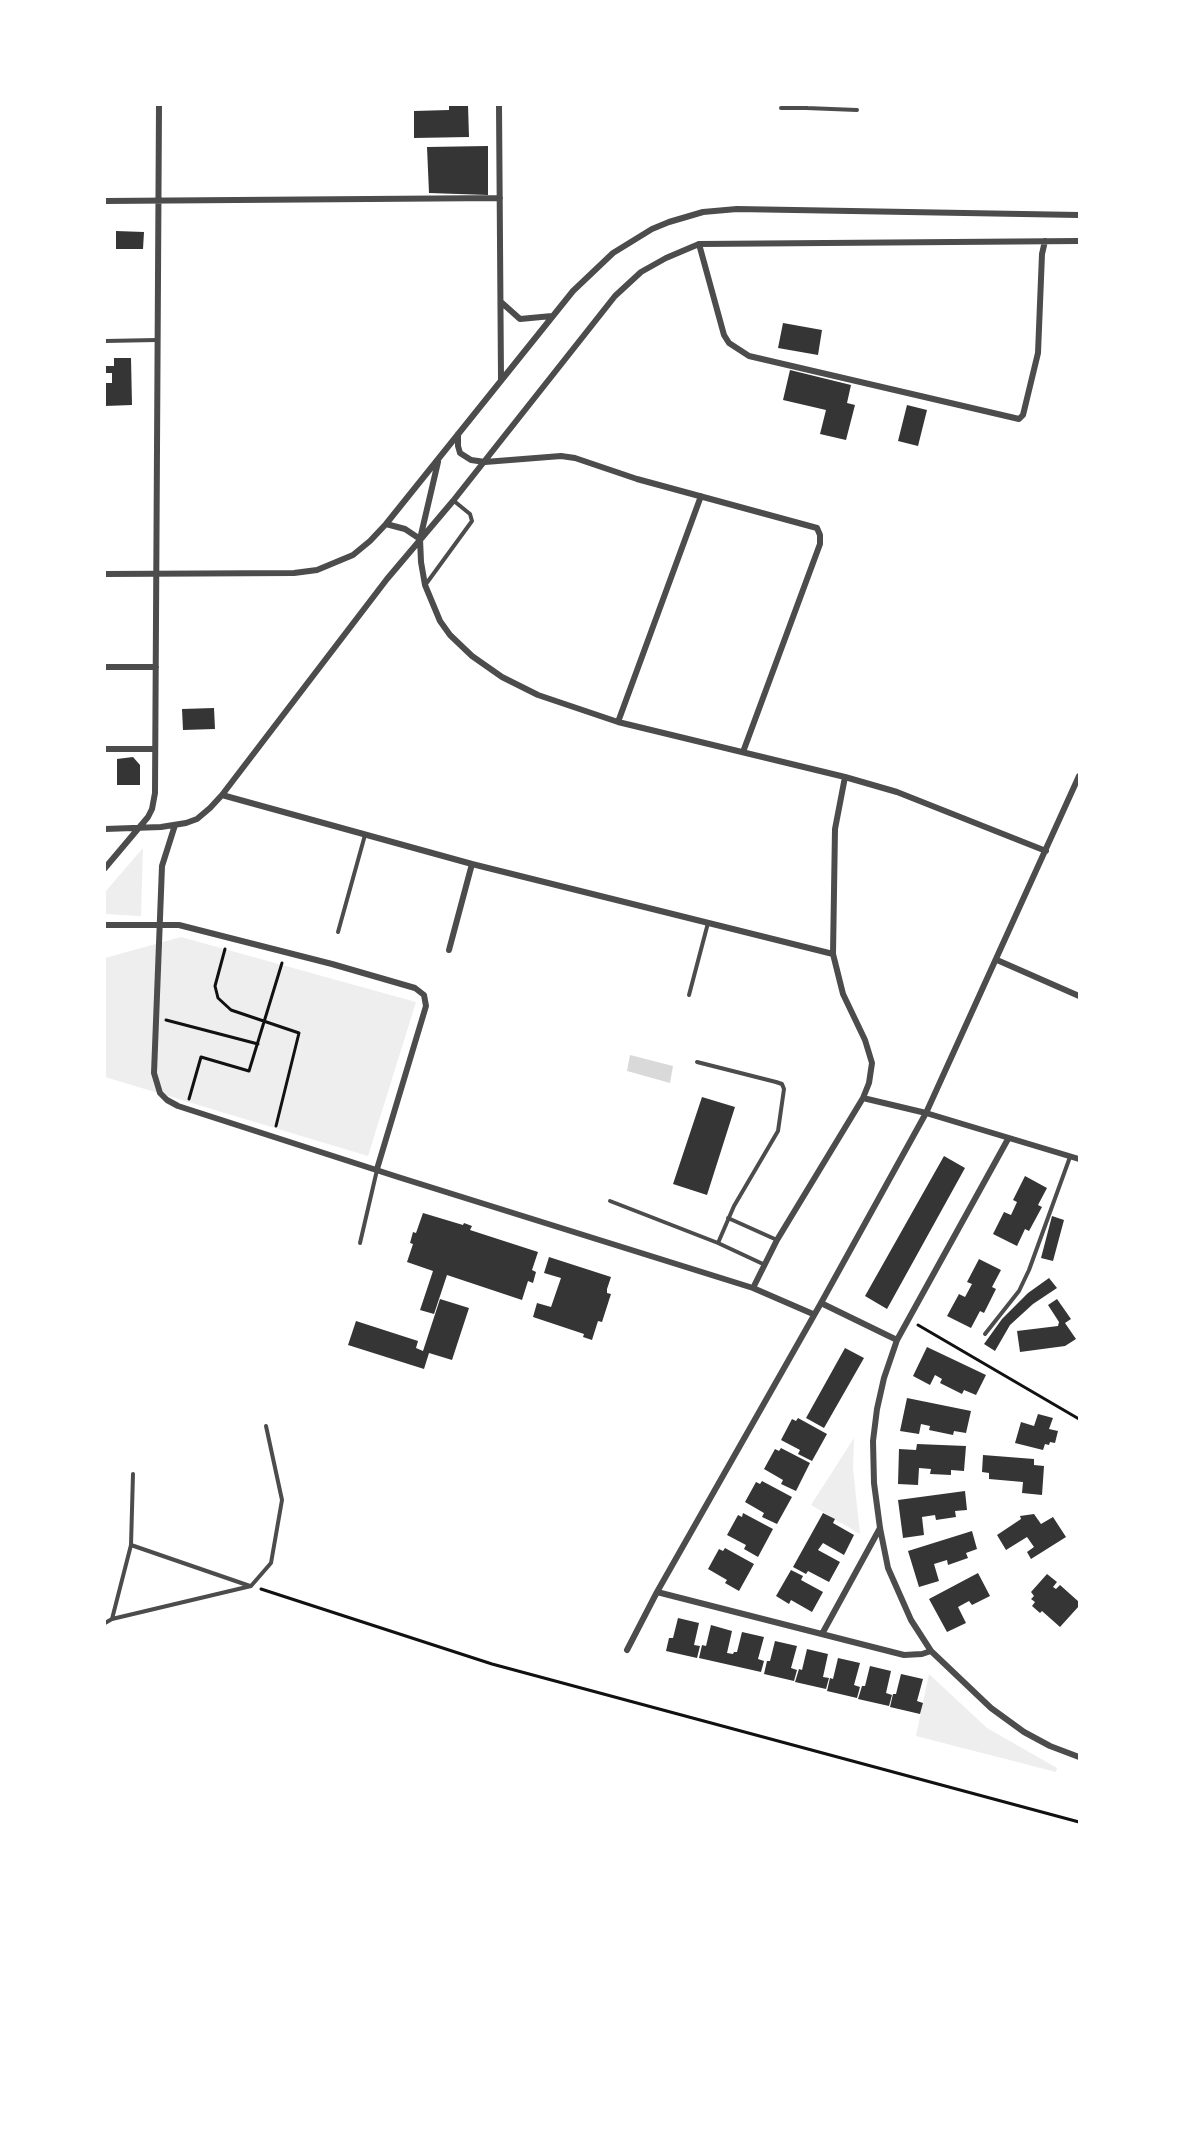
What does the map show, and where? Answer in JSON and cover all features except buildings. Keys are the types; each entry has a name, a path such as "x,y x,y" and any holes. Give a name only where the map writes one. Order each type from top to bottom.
{"street":[{"path":"105,868 148,817 154,801 159,105"},
{"path":"499,105 501,379"},
{"path":"105,201 500,198"},
{"path":"105,574 294,573 316,570 353,555 386,524 552,316 592,271 621,248 652,229 678,219 703,212 737,209 1079,215"},
{"path":"699,244 720,323 729,343 749,356 1020,418 1025,409 1038,353 1042,254 1045,241"},
{"path":"105,829 139,829 175,825 197,819 222,795 387,579 453,501 615,296 641,272 699,244 1079,241"},
{"path":"501,302 520,319 552,316"},
{"path":"458,433 458,446 464,457 471,460 484,462 561,456 574,458 605,469 817,528 820,544 742,752"},
{"path":"438,458 420,539 425,585 440,621 450,635 472,656 502,677 538,695 618,722 845,777 897,792 1046,851"},
{"path":"618,722 701,496"},
{"path":"386,524 405,529 420,539"},
{"path":"105,667 156,667"},
{"path":"105,749 155,749"},
{"path":"627,1650 657,1592 926,1113 1079,776"},
{"path":"753,1288 763,1264 863,1098 869,1083 872,1063 858,1021 843,994 833,954 835,829 845,777"},
{"path":"222,795 472,864 833,954"},
{"path":"175,825 162,866 154,1073 160,1093 167,1100 273,1136 753,1288 813,1314"},
{"path":"449,950 472,864"},
{"path":"105,925 179,925 415,988 424,995 426,1006 377,1169"},
{"path":"997,960 1079,996"},
{"path":"863,1098 926,1113 1079,1159"},
{"path":"1008,1139 897,1340 884,1378 873,1440 874,1483 888,1568 911,1620 931,1651 991,1708 1050,1746 1079,1757"},
{"path":"821,1303 897,1340"},
{"path":"822,1634 880,1528"},
{"path":"657,1592 904,1655 931,1651"}],"lane":[{"path":"781,108 857,110"},
{"path":"105,341 158,340"},
{"path":"425,585 472,521 470,514 453,501"},
{"path":"338,932 365,834"},
{"path":"689,995 708,923"},
{"path":"697,1062 784,1086 778,1131 729,1218 718,1243"},
{"path":"985,1334 1019,1291 1029,1270 1070,1157"},
{"path":"360,1243 377,1169"},
{"path":"610,1202 718,1243 763,1264"},
{"path":"729,1218 777,1240"},
{"path":"105,1623 112,1619 251,1586 271,1563 282,1500 266,1426"},
{"path":"112,1619 131,1545 133,1474"},
{"path":"131,1545 251,1586"}],"path":[{"path":"228,938 215,986 218,998 231,1010 299,1033 273,1136"},
{"path":"187,1108 201,1057 249,1071 285,953"},
{"path":"157,1018 258,1044"},
{"path":"909,1319 1079,1419"},
{"path":"251,1586 492,1664 1079,1821"}],"shaded area":[{"path":"143,848 141,916 105,914 105,892"},
{"path":"181,937 416,1002 368,1156 105,1077 105,958"},
{"path":"630,1055 673,1066 670,1083 627,1071"},
{"path":"854,1438 853,1468 860,1534 811,1505"},
{"path":"929,1674 987,1728 1057,1768 1056,1772 916,1736"}]}
